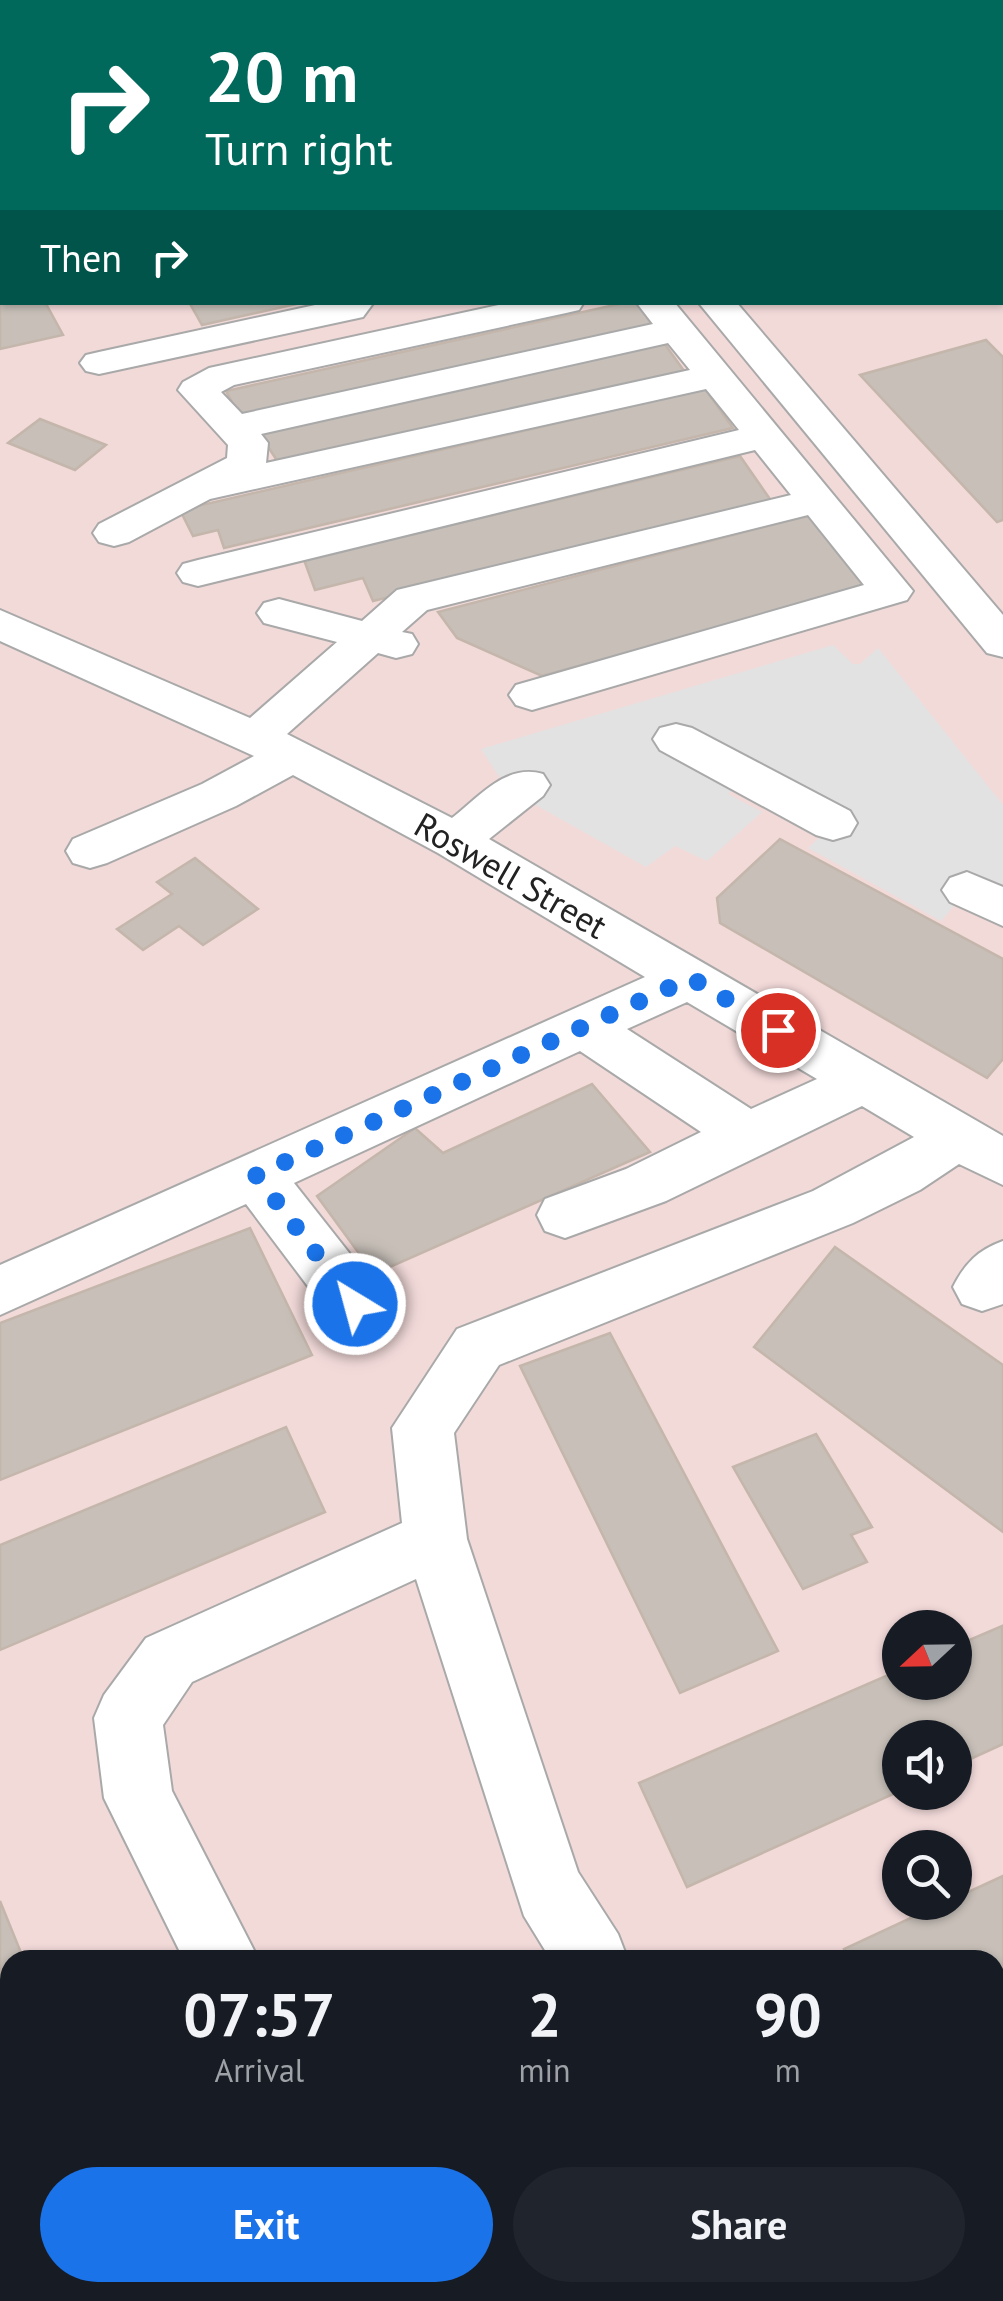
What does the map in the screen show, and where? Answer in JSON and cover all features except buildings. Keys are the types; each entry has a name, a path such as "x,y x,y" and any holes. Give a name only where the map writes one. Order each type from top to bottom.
{"street":[{"path":"98,363 142,337 350,309 353,305"},
{"path":"114,533 246,464 248,443 197,390 222,376 552,305"},
{"path":"719,305 1003,643"},
{"path":"234,428 666,316 892,591 532,694"},
{"path":"194,490 275,476 715,376"},
{"path":"198,574 764,436"},
{"path":"90,850 219,795 389,641 412,600 818,501"},
{"path":"279,613 389,641"},
{"name":"Roswell Street","path":"0,624 275,746 455,841 981,1150"},
{"path":"676,739 833,823"},
{"path":"455,841 526,785"},
{"path":"0,1291 691,978"},
{"path":"584,1027 747,1134"},
{"path":"565,1215 646,1185 747,1134 865,1082"},
{"path":"586,1950 549,1891 435,1538 424,1428 478,1347 833,1207 900,1174 981,1150"},
{"path":"256,1175 355,1304"},
{"path":"218,1950 139,1798 128,1718 168,1660 435,1538"}],"shaded area":[{"path":"0,305 1003,305 1003,1950 0,1950"},
{"path":"833,645 853,664 860,664 878,648 1003,805 1003,913 965,893 941,921 808,848 823,834 735,787 728,794 762,812 707,861 675,846 646,867 507,789 481,749"}],"route":[{"path":"355,1304 256,1175 691,978 778,1030"}]}
